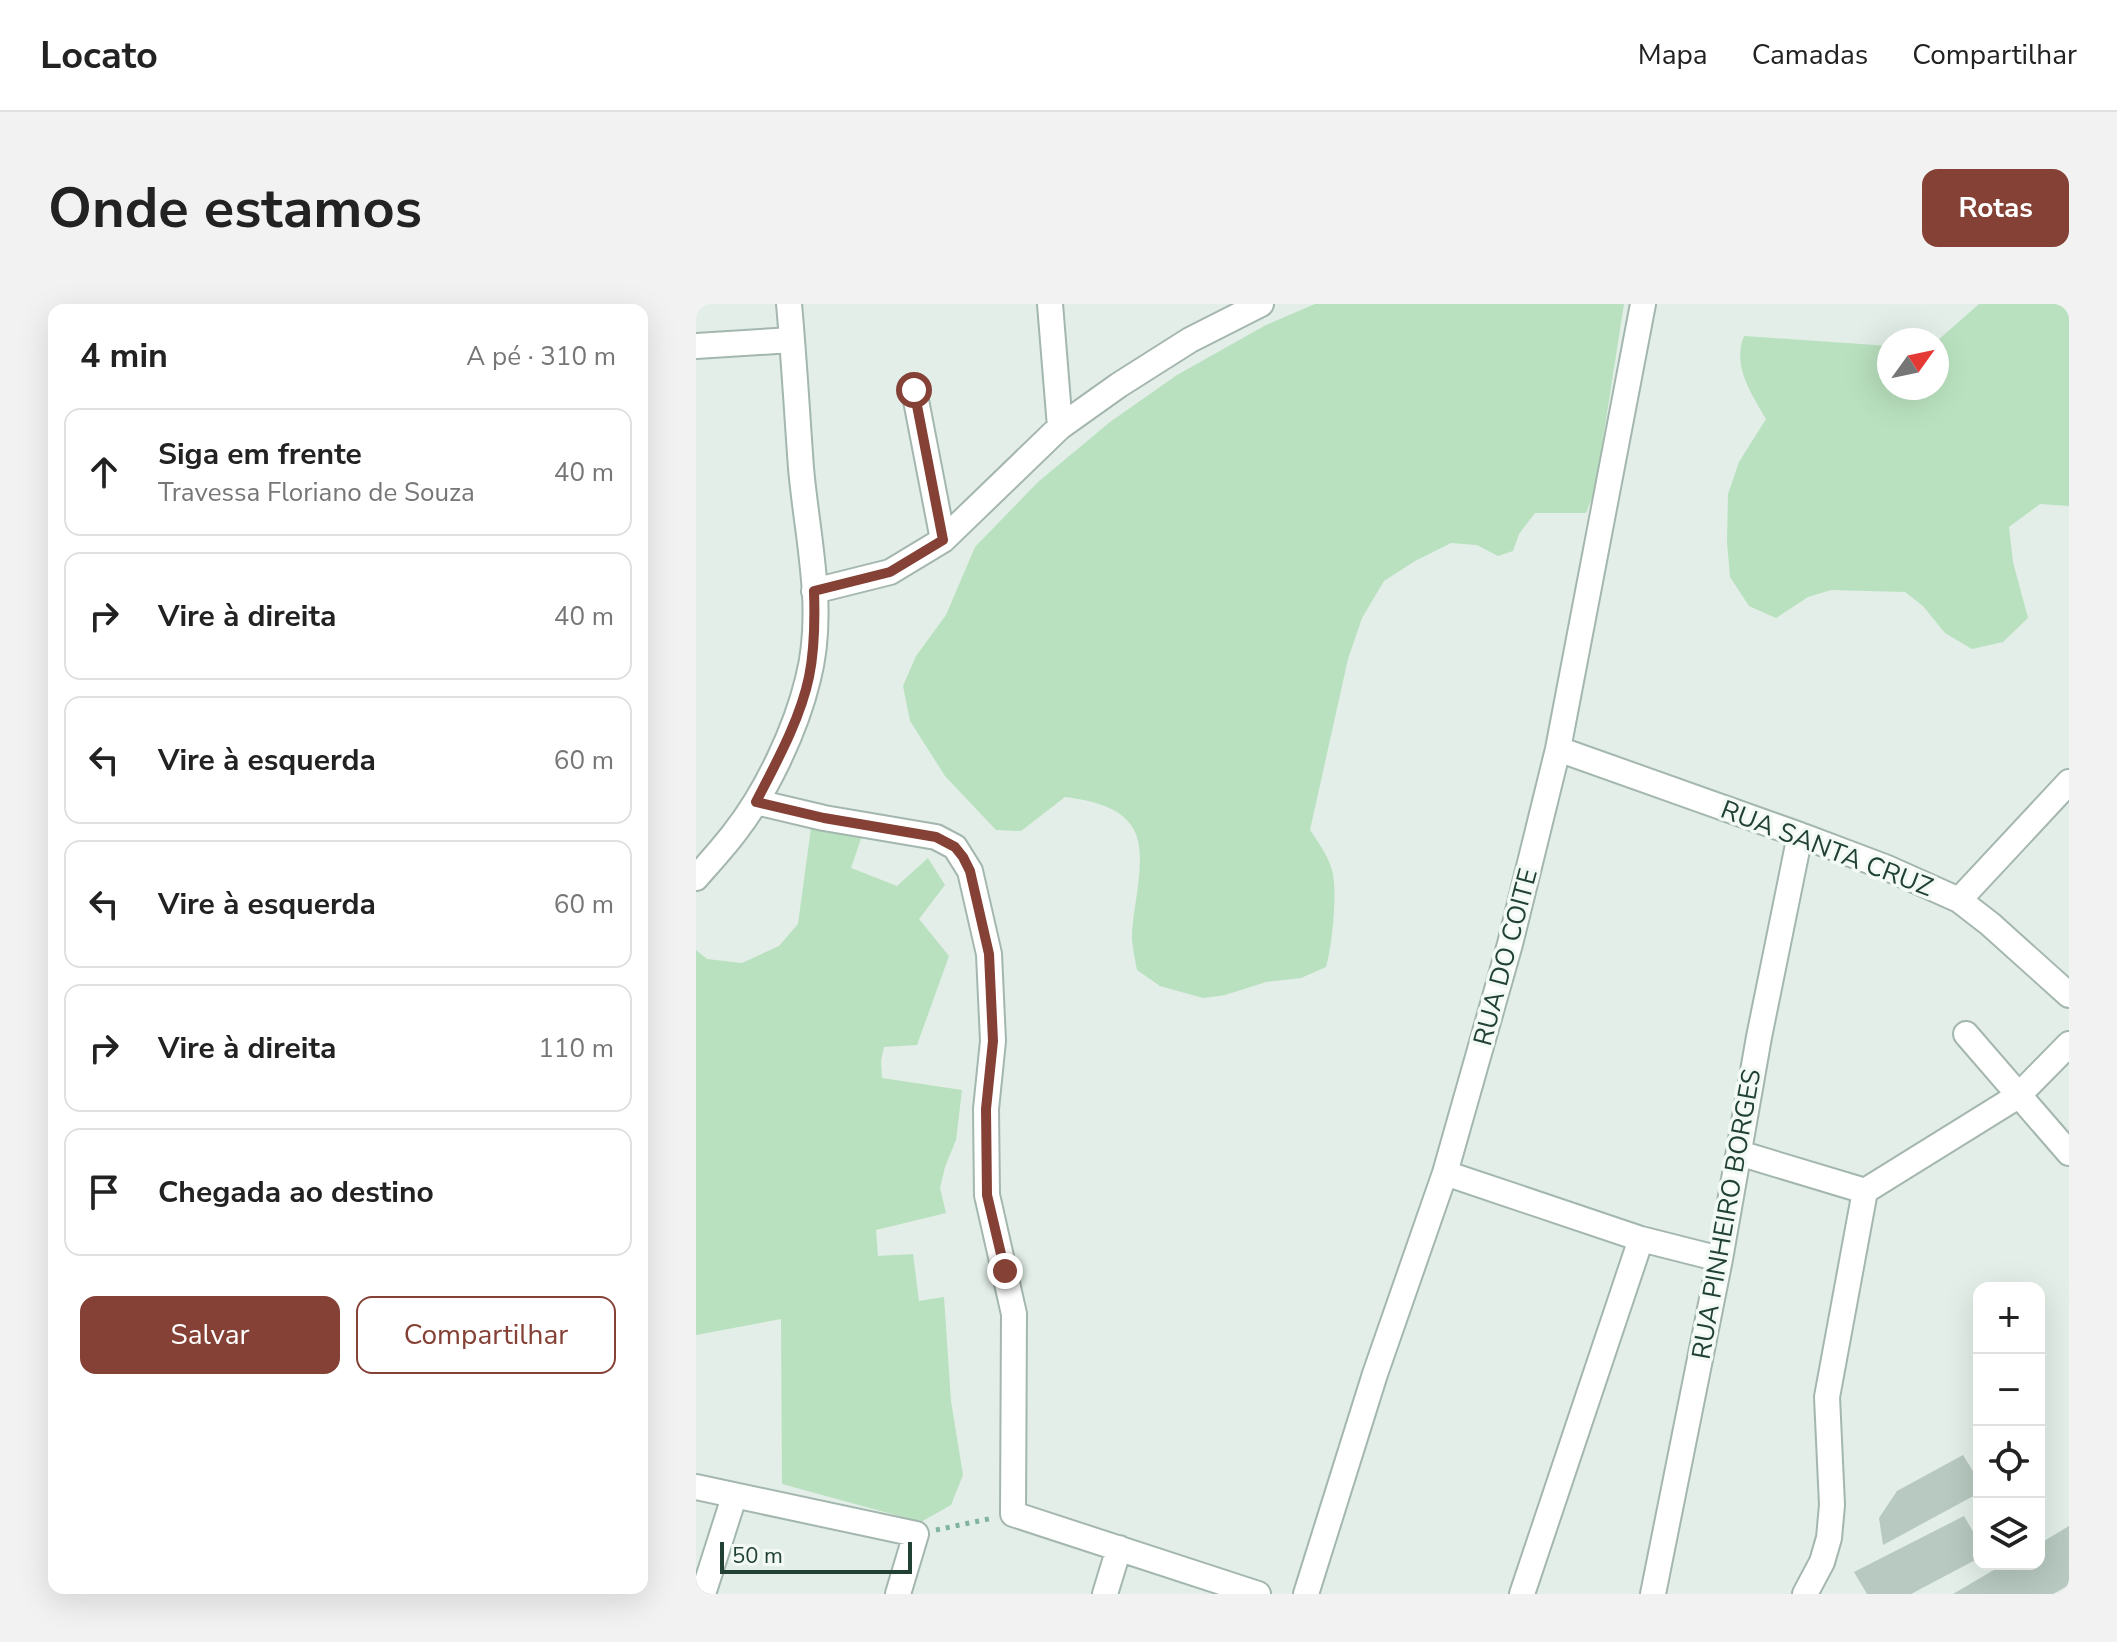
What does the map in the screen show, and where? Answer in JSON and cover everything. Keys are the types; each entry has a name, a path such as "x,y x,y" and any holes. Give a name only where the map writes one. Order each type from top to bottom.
{"street":[{"path":"696,878 756,802 783,750 808,679 815,628 814,591 789,304"},
{"path":"1050,304 1060,427"},
{"path":"814,591 890,572 943,540 1060,427 1190,340 1261,304"},
{"name":"RUA DO COITE","path":"1306,1594 1375,1374 1445,1173 1510,944 1558,749 1643,304"},
{"path":"696,346 792,340"},
{"path":"914,390 943,540"},
{"name":"RUA SANTA CRUZ","path":"1558,749 1885,867 1959,900 2069,995"},
{"path":"1959,900 2069,782"},
{"path":"756,802 824,818 936,837 955,847 970,871 989,954 993,1041 986,1109 987,1195 1014,1314 1013,1514 1258,1594"},
{"name":"RUA PINHEIRO BORGES","path":"1653,1594 1800,835"},
{"path":"1966,1034 2069,1153"},
{"path":"1805,1594 1822,1562 1829,1538 1832,1505 1827,1397 1865,1191 2018,1096 2069,1044"},
{"path":"1739,1153 1865,1191"},
{"path":"1445,1173 1641,1239 1720,1259"},
{"path":"1522,1594 1641,1239"},
{"path":"696,1487 916,1534 898,1594"},
{"path":"703,1594 734,1497"},
{"path":"1105,1594 1119,1548"}],"path":[{"path":"916,1534 1013,1514"}],"green space":[{"path":"1315,304 1624,304 1595,490 1586,513 1535,513 1519,534 1513,551 1498,556 1477,545 1451,543 1384,581 1362,618 1348,659 1310,830 1328,860 1334,880 1334,919 1326,967 1301,978 1266,982 1225,995 1203,998 1160,986 1137,970 1132,927 1139,881 1139,850 1137,836 1125,818 1101,805 1065,797 1021,831 996,830 945,776 910,721 903,686 916,656 946,615 975,547 1038,482 1110,422 1177,375 1266,325"},
{"path":"1979,304 2069,304 2069,506 2040,504 2009,527 2013,562 2028,618 2003,642 1972,649 1945,633 1923,606 1905,592 1831,590 1808,597 1776,618 1749,606 1730,577 1727,542 1728,494 1739,462 1766,419 1742,369 1740,358 1744,336 1877,345 1877,400 1949,400 1949,330"},
{"path":"811,828 863,833 851,868 897,886 928,858 945,885 919,919 949,956 917,1045 884,1047 881,1061 882,1078 962,1090 956,1140 940,1188 946,1213 876,1230 878,1256 913,1254 919,1301 944,1297 951,1401 963,1475 951,1505 921,1522 782,1484 781,1319 696,1335 696,950 707,959 742,963 779,946 798,924"}],"building":[{"path":"1963,1455 1973,1471 1973,1496 1883,1545 1879,1518 1897,1491"},
{"path":"1964,1516 1973,1532 1973,1561 1911,1594 1867,1594 1854,1572"},
{"path":"2069,1526 2069,1585 2053,1594 1953,1594 1994,1570 2045,1570 2045,1540"}],"route":[{"path":"914,390 943,540 890,572 814,591 815,628 808,679 783,750 756,802 824,818 936,837 955,847 963,857 970,871 989,954 993,1041 986,1109 987,1195 1005,1271"}]}
